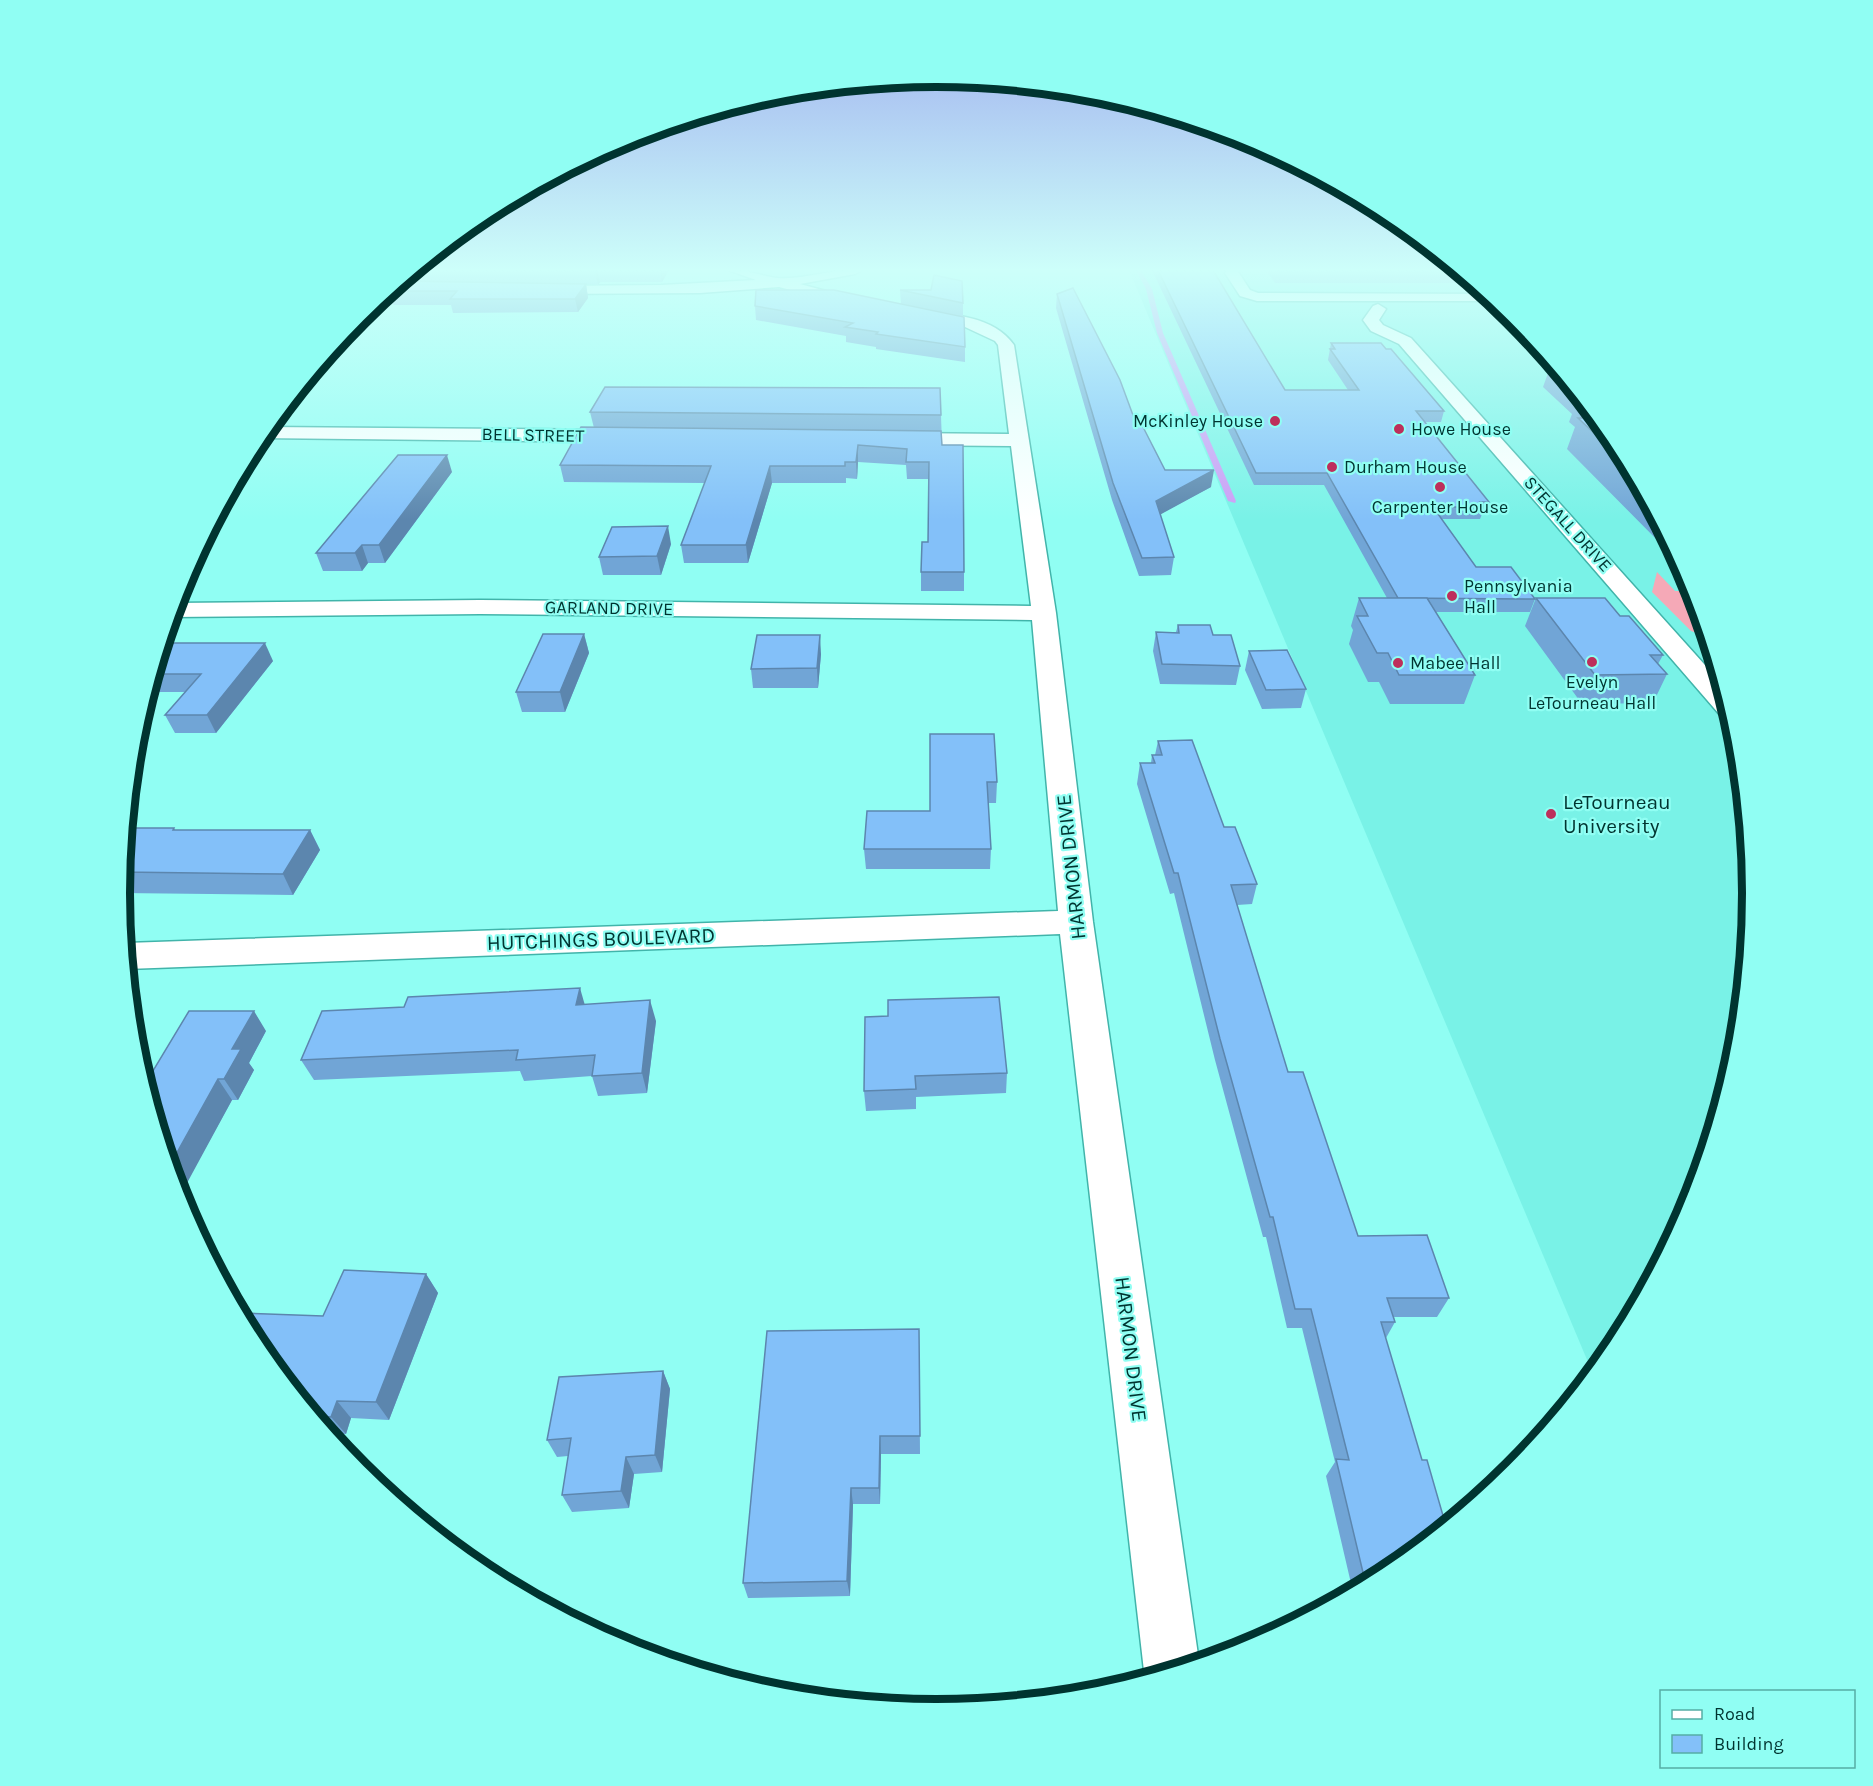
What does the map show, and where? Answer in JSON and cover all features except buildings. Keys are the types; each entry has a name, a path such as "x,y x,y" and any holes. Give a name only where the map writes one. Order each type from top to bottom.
{"street":[{"name":"HARMON DRIVE","path":"1006,353 1044,613 1076,922 1171,1664"},
{"name":"STEGALL DRIVE","path":"1424,353 1717,694"},
{"name":"BELL STREET","path":"275,433 645,436"},
{"path":"879,439 1020,441"},
{"name":"GARLAND DRIVE","path":"182,610 480,607 1044,613"},
{"name":"HUTCHINGS BOULEVARD","path":"134,963 1076,922"}],"shaded area":[{"name":"LeTourneau University","path":"1164,353 1534,353 1576,402 1607,445 1635,490 1681,585 1700,634 1715,684 1736,788 1741,840 1742,893 1741,946 1736,998 1715,1102 1700,1152 1681,1201 1635,1296 1589,1365"},
{"path":"1657,572 1675,591 1683,591 1700,634 1691,631 1652,592"}],"waterway":[{"path":"1169,353 1232,501"}],"place":[{"name":"McKinley House","path":"1275,421"},
{"name":"Howe House","path":"1399,429"},
{"name":"Durham House","path":"1332,467"},
{"name":"Carpenter House","path":"1440,487"},
{"name":"Pennsylvania Hall","path":"1452,596"},
{"name":"Evelyn LeTourneau Hall","path":"1592,662"},
{"name":"Mabee Hall","path":"1398,663"},
{"name":"LeTourneau University","path":"1551,814"}]}
